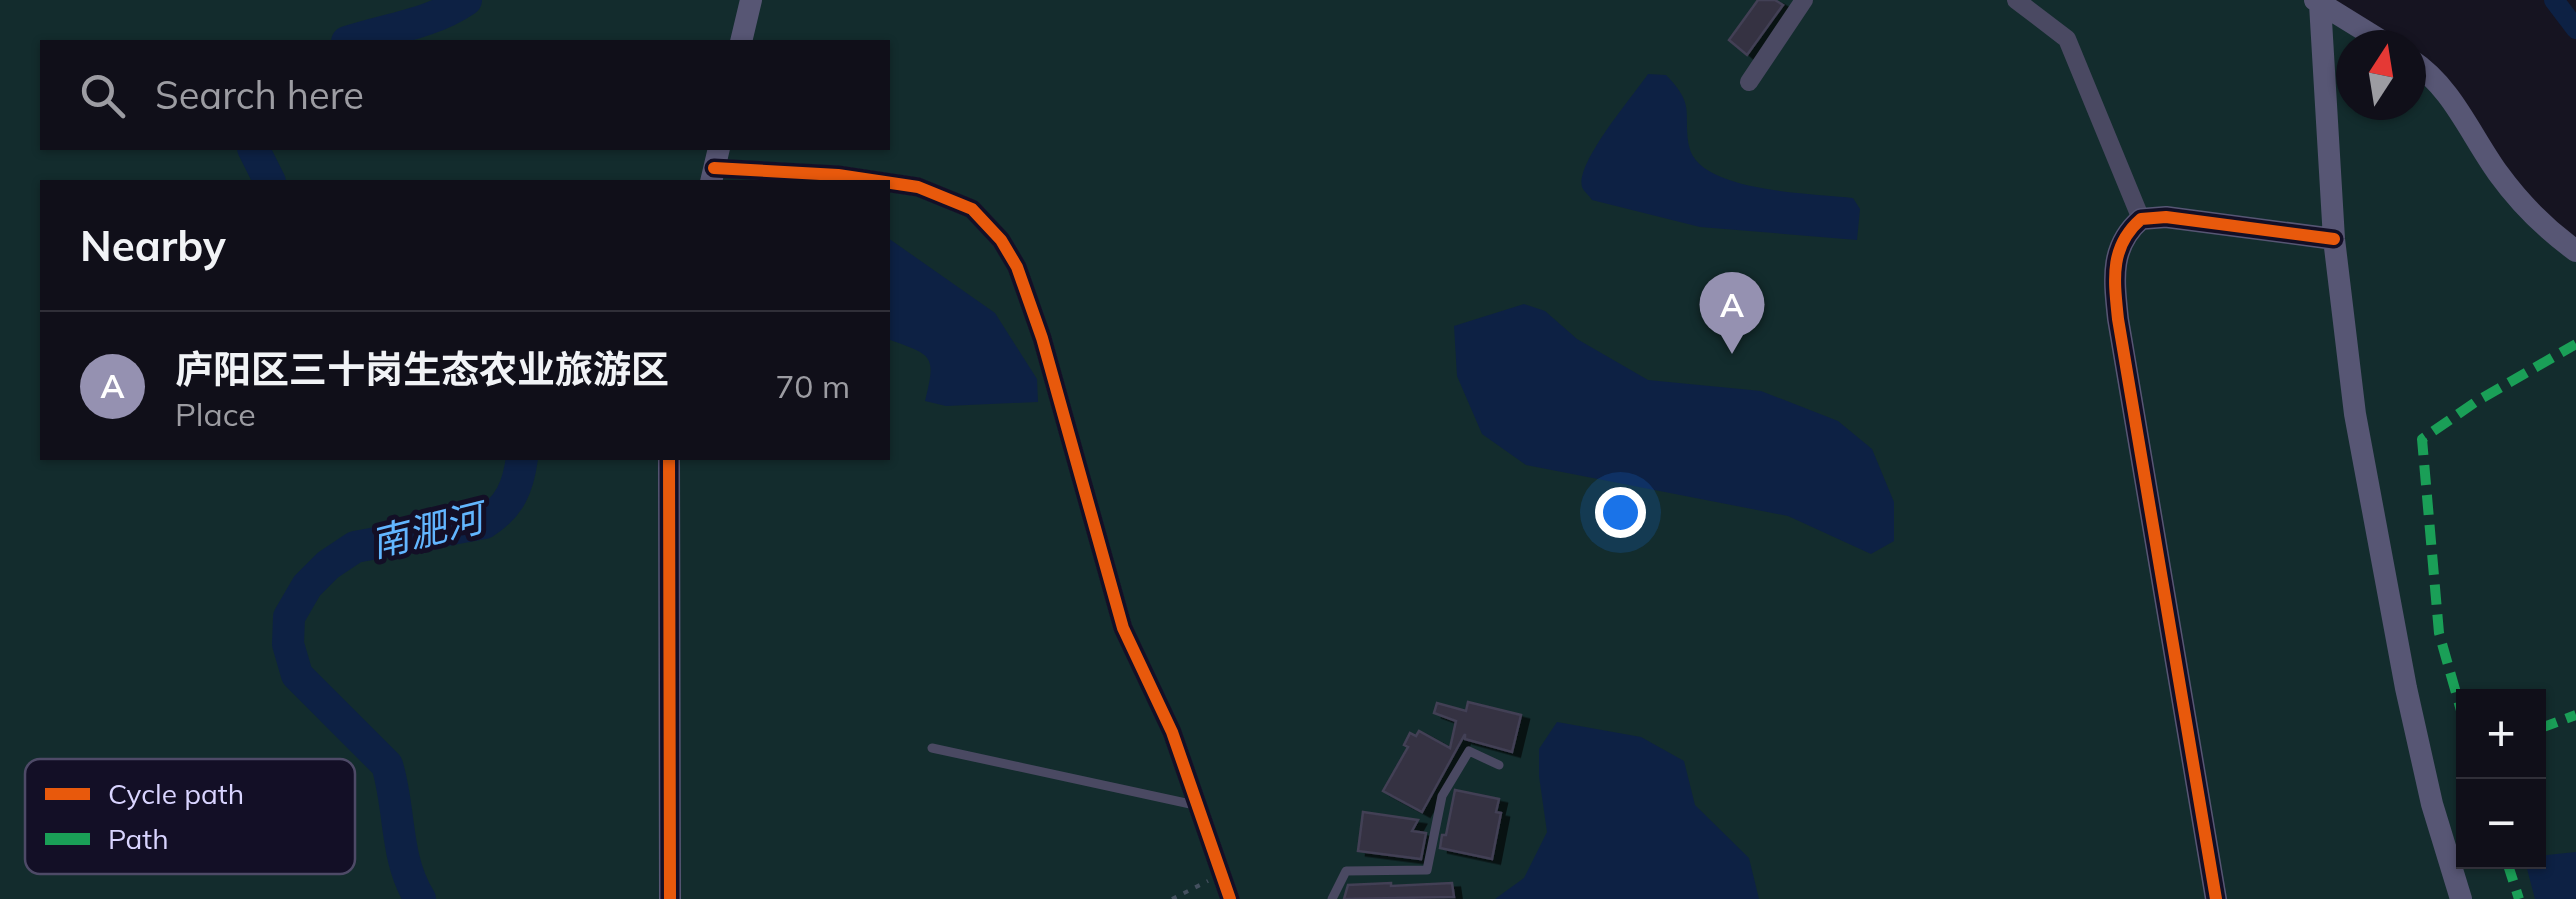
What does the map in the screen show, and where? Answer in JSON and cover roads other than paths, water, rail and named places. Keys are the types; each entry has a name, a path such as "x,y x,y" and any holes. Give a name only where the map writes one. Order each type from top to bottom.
{"street":[{"path":"741,40 750,0"},
{"path":"1748,82 1804,0"},
{"path":"2016,0 2067,40 2142,219"},
{"path":"2317,2 2363,30"},
{"path":"2317,2 2334,240 2355,414 2406,688 2432,804 2461,899"},
{"path":"2426,73 2442,86 2498,173 2531,211 2576,251"},
{"path":"715,166 871,180"},
{"path":"890,183 918,187 972,210 990,226 1017,267 1042,338 1123,628 1172,732 1230,899"},
{"path":"2216,899 2118,319 2116,256 2121,241 2142,219 2188,218 2334,240"},
{"path":"669,460 670,899"}],"lane":[{"path":"932,748 1198,805"},
{"path":"1332,899 1346,871 1427,870 1442,796 1469,751 1499,765"}],"water":[{"path":"1648,74 1666,75 1681,94 1689,146 1697,162 1713,173 1760,188 1853,198 1860,209 1857,240 1700,227 1592,200 1582,187 1587,162"},
{"path":"890,239 995,313 1037,379 1038,402 946,406 925,401 930,365 928,358 890,340"},
{"path":"1524,304 1545,311 1577,339 1648,380 1761,391 1838,421 1872,449 1894,502 1894,541 1871,554 1788,516 1526,465 1482,434 1457,376 1454,326"},
{"path":"1557,722 1641,737 1684,761 1695,805 1749,858 1759,899 1495,899 1524,878 1547,832 1539,749"},
{"path":"2576,852 2576,899 2535,899 2527,869 2546,869 2547,855"}],"waterway":[{"name":"南淝河","path":"354,40 423,20 466,0"},
{"path":"2554,0 2576,29"},
{"name":"南淝河","path":"254,150 269,180"},
{"name":"南淝河","path":"420,899 406,867 387,765 297,675 288,644 289,617 307,586 328,565 355,547 484,523 511,495 522,460"}],"place":[{"name":"庐阳区三十岗生态农业旅游区","path":"1732,354"}]}
